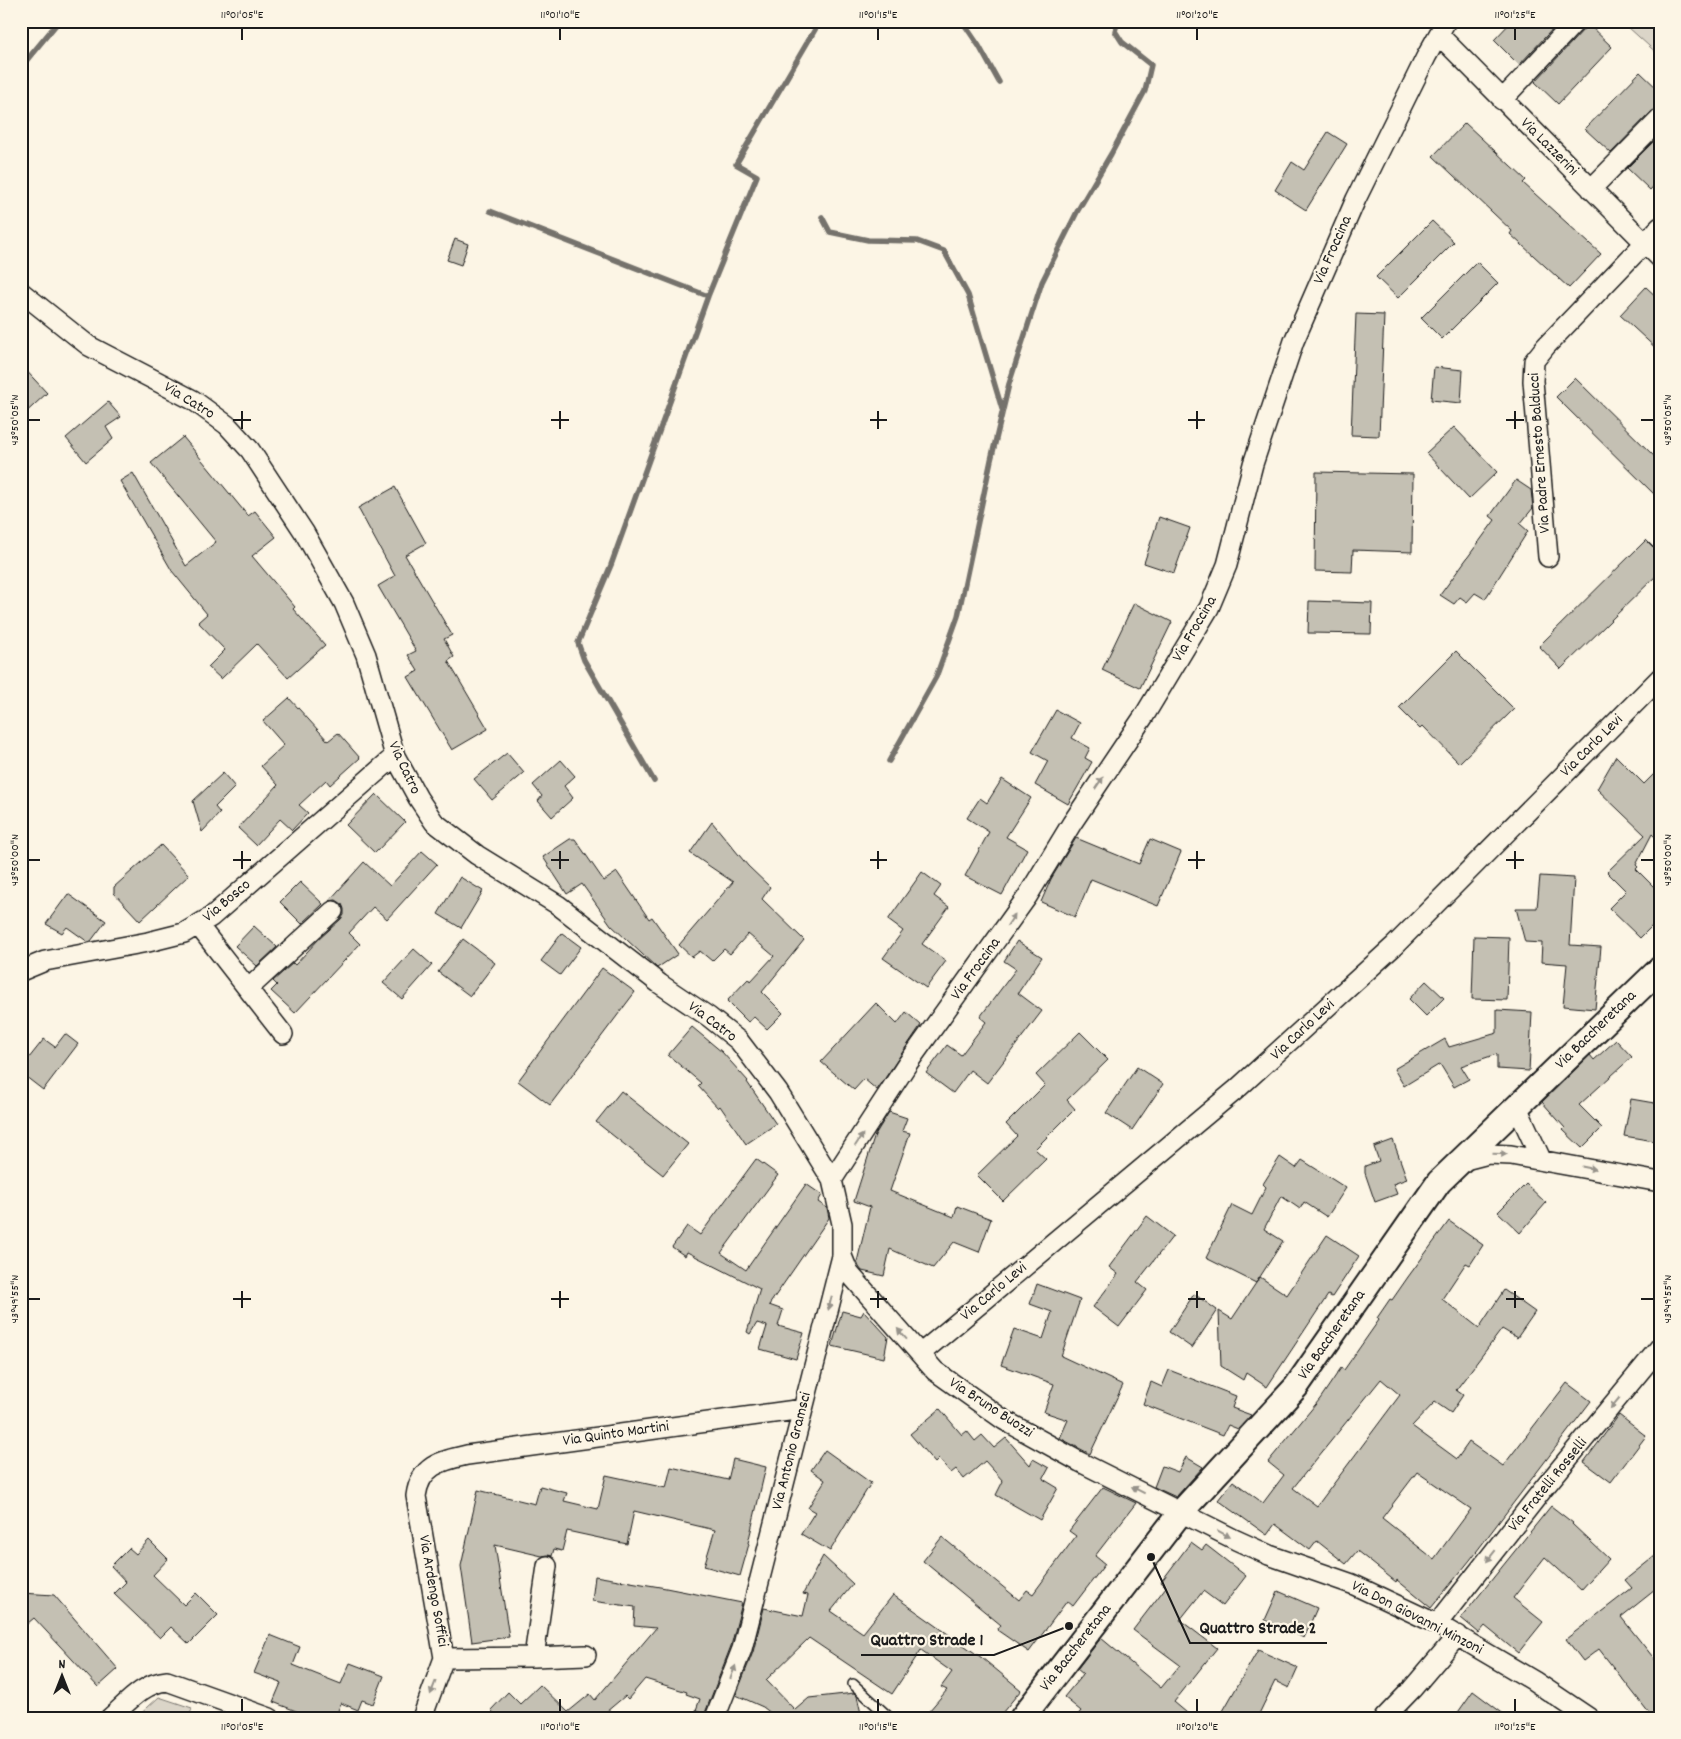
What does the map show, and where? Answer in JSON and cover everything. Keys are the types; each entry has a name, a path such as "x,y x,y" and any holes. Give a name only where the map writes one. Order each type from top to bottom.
{"street":[{"path":"1502,100 1576,21"},
{"name":"Via Lazzerini","path":"1443,28 1502,100 1660,258"},
{"name":"Via Froccina","path":"832,1180 908,1063 1027,897 1072,822 1144,716 1198,627 1218,589 1227,565 1253,464 1294,341 1356,199 1426,56 1443,28"},
{"path":"1591,188 1660,119"},
{"name":"Via Padre Ernesto Balducci","path":"1548,557 1533,381 1534,361 1660,226"},
{"name":"Via Catro","path":"21,292 89,346 193,400 226,425 250,450 304,532 344,603 366,655 395,756 418,798 434,822 476,856 558,905 660,984 709,1017 739,1041 778,1092 832,1180"},
{"name":"Via Carlo Levi","path":"920,1354 1237,1089 1288,1044 1394,946 1660,678"},
{"name":"Via Bosco","path":"21,971 62,958 175,936 198,925 211,917 395,756"},
{"path":"248,989 333,911"},
{"path":"198,925 283,1034"},
{"name":"Via Baccheretana","path":"1022,1718 1181,1512 1296,1388 1439,1182 1660,969"},
{"path":"1517,1107 1541,1159"},
{"path":"1460,1161 1488,1154 1511,1154 1660,1182"},
{"name":"Via Antonio Gramsci","path":"715,1718 742,1649 842,1256 842,1224 832,1180"},
{"name":"Via Bruno Buozzi","path":"842,1256 849,1273 935,1371 1004,1420 1080,1462 1181,1512"},
{"name":"Via Fratelli Rosselli","path":"1437,1624 1544,1488 1653,1369 1660,1347"},
{"name":"Via Quinto Martini","path":"432,1467 448,1459 467,1455 802,1409"},
{"name":"Via Ardengo Soffici","path":"422,1718 444,1658 416,1496 420,1478 432,1467"},
{"name":"Via Don Giovanni Minzoni","path":"1181,1512 1270,1555 1352,1584 1437,1624 1534,1681 1589,1718"},
{"path":"534,1658 547,1566"},
{"path":"1384,1718 1412,1689 1458,1635"},
{"path":"444,1658 534,1658 586,1655"},
{"path":"110,1718 145,1687 156,1682 166,1681 270,1718"}],"lane":[{"path":"853,1684 890,1718"}],"shaded area":[{"path":"1634,21 1660,21 1660,56 1628,27"},
{"path":"159,1697 192,1708 189,1718 136,1718"}],"building":[{"path":"1512,21 1560,21 1519,65 1494,40"},
{"path":"1587,23 1612,47 1558,104 1535,82 1584,29"},
{"path":"1640,72 1660,91 1660,108 1652,111 1611,153 1585,129"},
{"path":"1465,123 1526,180 1523,183 1601,254 1569,288 1510,234 1512,231 1433,156"},
{"path":"1328,132 1347,144 1306,210 1275,190 1292,162 1304,170"},
{"path":"1660,135 1660,179 1650,190 1627,168"},
{"path":"1432,221 1454,242 1398,298 1376,277"},
{"path":"455,239 468,244 461,265 447,260"},
{"path":"1477,262 1498,283 1442,339 1421,318"},
{"path":"1646,287 1660,300 1660,352 1620,315"},
{"path":"1356,314 1384,315 1379,436 1351,435"},
{"path":"21,365 47,393 21,417"},
{"path":"1434,367 1463,370 1461,403 1431,400"},
{"path":"1575,378 1660,462 1660,500 1556,397"},
{"path":"108,402 121,417 106,427 113,439 86,462 66,438"},
{"path":"1454,427 1497,472 1469,499 1426,453"},
{"path":"183,437 248,516 255,511 276,537 252,556 295,607 293,609 325,645 288,678 257,644 221,679 208,667 225,650 198,622 207,614 172,571 120,481 133,473 186,566 216,542 151,463"},
{"path":"1316,472 1413,474 1412,552 1353,550 1352,572 1315,571"},
{"path":"1516,480 1531,490 1533,508 1520,524 1528,531 1485,599 1475,593 1467,602 1460,597 1454,604 1440,595 1495,520 1490,516"},
{"path":"395,487 426,543 405,555 452,635 444,639 454,657 448,661 488,729 452,750 408,677 418,671 408,655 416,651 378,586 395,576 358,508"},
{"path":"1159,517 1190,528 1174,573 1144,563"},
{"path":"1646,540 1660,554 1660,572 1561,669 1539,646"},
{"path":"1309,601 1372,603 1371,634 1308,633"},
{"path":"1134,603 1172,622 1140,688 1102,670"},
{"path":"1456,651 1514,709 1459,763 1423,726 1420,729 1399,708"},
{"path":"289,698 328,741 338,733 360,758 330,785 326,780 299,805 308,813 292,830 280,819 256,845 238,828 278,785 261,766 284,745 263,721"},
{"path":"1056,710 1080,723 1072,738 1090,748 1085,758 1092,762 1068,804 1035,785 1048,761 1032,752"},
{"path":"507,753 524,773 492,800 474,779"},
{"path":"1616,756 1644,784 1660,768 1660,842 1652,834 1636,865 1638,867 1636,869 1660,893 1660,918 1640,938 1609,908 1626,891 1607,872 1645,835 1597,789"},
{"path":"561,760 575,776 564,786 573,798 552,817 538,801 542,796 533,785"},
{"path":"223,773 235,787 215,807 220,813 202,832 193,801"},
{"path":"1002,779 1031,798 1006,837 1027,849 1002,895 965,876 989,832 967,818 980,798 987,803"},
{"path":"376,794 405,822 375,853 346,825"},
{"path":"712,822 748,866 770,887 762,899 804,940 762,992 783,1013 767,1029 754,1017 748,1022 727,1001 748,979 751,981 774,956 748,934 730,954 724,949 712,961 700,951 692,957 679,945 733,882 690,853"},
{"path":"1076,838 1139,864 1150,839 1181,852 1158,906 1091,879 1075,917 1041,902 1051,879"},
{"path":"570,839 575,839 604,881 617,872 649,919 652,917 678,954 657,968 611,925 582,884 567,894 543,857"},
{"path":"161,845 189,875 140,921 114,893 114,887"},
{"path":"422,851 437,864 387,919 373,907 349,933 360,944 295,1013 271,991 277,985 273,981 293,963 295,965 344,915 342,904 336,900 329,901 364,862 390,886"},
{"path":"922,872 941,886 934,896 949,907 922,944 946,961 926,988 883,958 903,931 888,920"},
{"path":"1540,876 1574,878 1570,945 1601,947 1595,1009 1563,1006 1567,964 1541,962 1542,943 1525,942 1516,908 1537,908"},
{"path":"460,877 483,891 461,928 438,914"},
{"path":"300,882 323,904 302,924 280,902"},
{"path":"68,894 106,921 91,941 88,942 67,927 62,933 46,924"},
{"path":"254,926 277,947 257,966 235,946"},
{"path":"562,933 581,947 560,975 541,961"},
{"path":"1474,936 1509,937 1507,1000 1472,999"},
{"path":"463,939 495,963 470,996 438,972"},
{"path":"1017,941 1042,957 1018,993 1042,1011 987,1083 970,1070 953,1093 926,1073 947,1045 961,1055 986,1022 980,1017 1016,969 1004,961"},
{"path":"414,949 432,965 402,999 383,983"},
{"path":"602,968 635,992 550,1105 518,1081"},
{"path":"1426,981 1444,998 1426,1016 1409,999"},
{"path":"876,1003 897,1024 906,1012 921,1025 877,1090 864,1079 854,1090 821,1062"},
{"path":"1497,1010 1532,1012 1529,1071 1497,1069 1497,1054 1461,1066 1469,1079 1454,1087 1440,1064 1404,1086 1394,1069 1445,1039 1449,1047 1497,1033"},
{"path":"692,1027 722,1052 748,1081 776,1124 746,1144 720,1106 718,1108 698,1086 701,1083 668,1055"},
{"path":"1080,1032 1108,1060 1067,1100 1075,1109 1035,1149 1046,1159 1003,1201 977,1175 1017,1136 1006,1124 1045,1085 1036,1075"},
{"path":"65,1034 78,1044 43,1090 21,1073 21,1068 44,1039 55,1047"},
{"path":"1616,1040 1632,1057 1579,1105 1602,1128 1582,1148 1563,1130 1565,1128 1542,1102 1590,1055 1594,1060"},
{"path":"1137,1067 1163,1084 1132,1130 1106,1113"},
{"path":"621,1091 688,1144 663,1175 596,1122"},
{"path":"1631,1099 1660,1104 1660,1142 1624,1136"},
{"path":"889,1112 907,1118 902,1131 910,1133 890,1191 954,1217 957,1206 991,1219 979,1252 954,1242 933,1268 890,1249 884,1276 862,1271 859,1267 857,1262 870,1207 854,1201 875,1135"},
{"path":"1393,1140 1407,1179 1393,1184 1397,1194 1375,1202 1365,1173 1365,1166 1379,1161 1374,1147"},
{"path":"1280,1157 1296,1168 1302,1160 1346,1188 1327,1217 1304,1202 1300,1209 1281,1196 1264,1229 1283,1241 1256,1283 1206,1258 1232,1205 1252,1215 1266,1187 1263,1184"},
{"path":"756,1159 778,1175 721,1253 746,1270 806,1184 822,1195 818,1202 827,1208 829,1218 769,1305 783,1310 778,1326 804,1333 796,1359 760,1349 767,1326 757,1323 750,1334 747,1332 760,1289 687,1252 685,1256 672,1247 687,1226 700,1235"},
{"path":"1526,1184 1546,1203 1520,1233 1498,1212"},
{"path":"1147,1216 1173,1236 1137,1282 1147,1290 1119,1327 1093,1307 1118,1274 1109,1267"},
{"path":"1449,1221 1483,1245 1470,1265 1466,1263 1442,1299 1479,1328 1504,1290 1535,1312 1517,1338 1502,1329 1456,1390 1463,1395 1451,1413 1435,1402 1412,1426 1457,1459 1469,1442 1503,1466 1567,1383 1591,1401 1470,1560 1431,1608 1357,1551 1346,1564 1317,1541 1310,1550 1275,1524 1267,1535 1218,1500 1233,1481 1263,1503 1284,1475 1268,1462 1320,1399 1341,1368 1344,1370 1379,1320 1377,1318 1390,1299 1392,1300","holes":["1381,1379 1400,1395 1317,1506 1293,1488","1417,1472 1471,1509 1434,1559 1382,1518"]},
{"path":"1327,1235 1359,1256 1332,1297 1328,1295 1267,1387 1246,1373 1243,1380 1221,1366 1219,1311 1232,1319 1260,1277 1287,1295"},
{"path":"1037,1284 1080,1300 1061,1356 1123,1385 1090,1454 1060,1438 1068,1420 1044,1412 1054,1384 1001,1365 1014,1329 1043,1339 1052,1312 1030,1304"},
{"path":"1194,1294 1217,1310 1192,1348 1169,1332"},
{"path":"842,1311 861,1316 864,1311 888,1337 884,1358 832,1346"},
{"path":"1169,1370 1236,1396 1232,1408 1251,1415 1238,1429 1228,1425 1223,1435 1143,1404 1151,1382 1162,1387"},
{"path":"940,1409 962,1435 967,1431 975,1441 982,1435 994,1448 1006,1438 1030,1465 1033,1459 1049,1468 1043,1479 1058,1488 1040,1520 996,1495 1003,1481 985,1461 964,1479 956,1469 951,1473 939,1459 935,1463 910,1434"},
{"path":"1619,1415 1646,1436 1611,1482 1584,1462"},
{"path":"825,1450 871,1483 830,1551 801,1534 815,1512 808,1508 825,1480 811,1470"},
{"path":"1186,1457 1203,1467 1176,1497 1154,1487 1162,1466 1178,1472"},
{"path":"733,1459 766,1467 740,1576 704,1566 715,1530 634,1511 627,1544 567,1531 562,1551 554,1549 552,1556 542,1556 495,1545 509,1637 472,1642 461,1566 478,1490 535,1504 540,1486 567,1493 564,1501 598,1509 606,1475 666,1488 671,1467 728,1480"},
{"path":"1103,1487 1136,1503 1095,1556 1105,1564 1073,1606 1067,1601 1029,1652 997,1630 1001,1625 923,1561 942,1537 1019,1600 1027,1590 1033,1594 1076,1536 1069,1531"},
{"path":"1551,1506 1573,1523 1609,1559 1581,1590 1545,1557 1513,1598 1543,1622 1518,1653 1485,1626 1479,1633 1461,1618"},
{"path":"149,1540 168,1559 153,1575 184,1605 196,1593 218,1615 189,1644 171,1627 160,1638 114,1594 126,1582 111,1566 129,1548 136,1554"},
{"path":"1191,1542 1202,1550 1206,1545 1246,1576 1223,1606 1203,1591 1180,1620 1217,1648 1174,1702 1193,1718 1075,1718 1081,1711 1064,1697 1083,1674 1077,1669 1101,1638 1161,1688 1180,1665 1133,1630 1166,1587 1161,1582"},
{"path":"1660,1552 1660,1586 1621,1617 1660,1666 1660,1718 1653,1718 1599,1649 1583,1661 1566,1639 1632,1588 1625,1580"},
{"path":"823,1556 853,1584 831,1611 863,1633 893,1595 982,1658 1021,1690 998,1718 923,1718 947,1690 941,1687 952,1672 921,1650 892,1694 809,1638 766,1680 795,1710 809,1698 854,1693 857,1696 862,1718 777,1718 763,1707 736,1695 753,1652 764,1608 803,1616 808,1595 803,1594"},
{"path":"595,1576 742,1603 731,1646 705,1713 696,1710 700,1699 686,1694 687,1692 645,1679 628,1699 625,1696 606,1712 611,1718 499,1718 491,1710 508,1692 520,1704 540,1685 568,1712 590,1694 595,1700 656,1628 634,1626 635,1607 592,1601"},
{"path":"1278,1591 1317,1608 1304,1638 1265,1620"},
{"path":"21,1593 54,1595 118,1669 98,1687 34,1618 21,1629"},
{"path":"270,1635 300,1647 293,1665 341,1684 350,1663 384,1676 373,1704 362,1700 358,1710 341,1703 335,1718 314,1718 273,1702 281,1683 254,1673"},
{"path":"1258,1650 1298,1668 1289,1688 1275,1681 1257,1718 1219,1718"},
{"path":"1473,1691 1509,1718 1454,1718"}],"waterway":[{"path":"21,67 59,21"},
{"path":"654,781 584,660 578,643 611,565 708,296 757,176 736,164 820,21"},
{"path":"962,21 979,46 999,82"},
{"path":"889,761 936,677 958,616 1009,384 1042,282 1078,210 1145,91 1151,65 1122,42 1115,31 1118,21"},
{"path":"490,211 708,296"},
{"path":"822,217 830,232 868,240 917,241 944,251 968,295 1002,409"}],"place":[{"name":"Quattro Strade 2","path":"1151,1557"},
{"name":"Quattro Strade 1","path":"1069,1626"}]}
